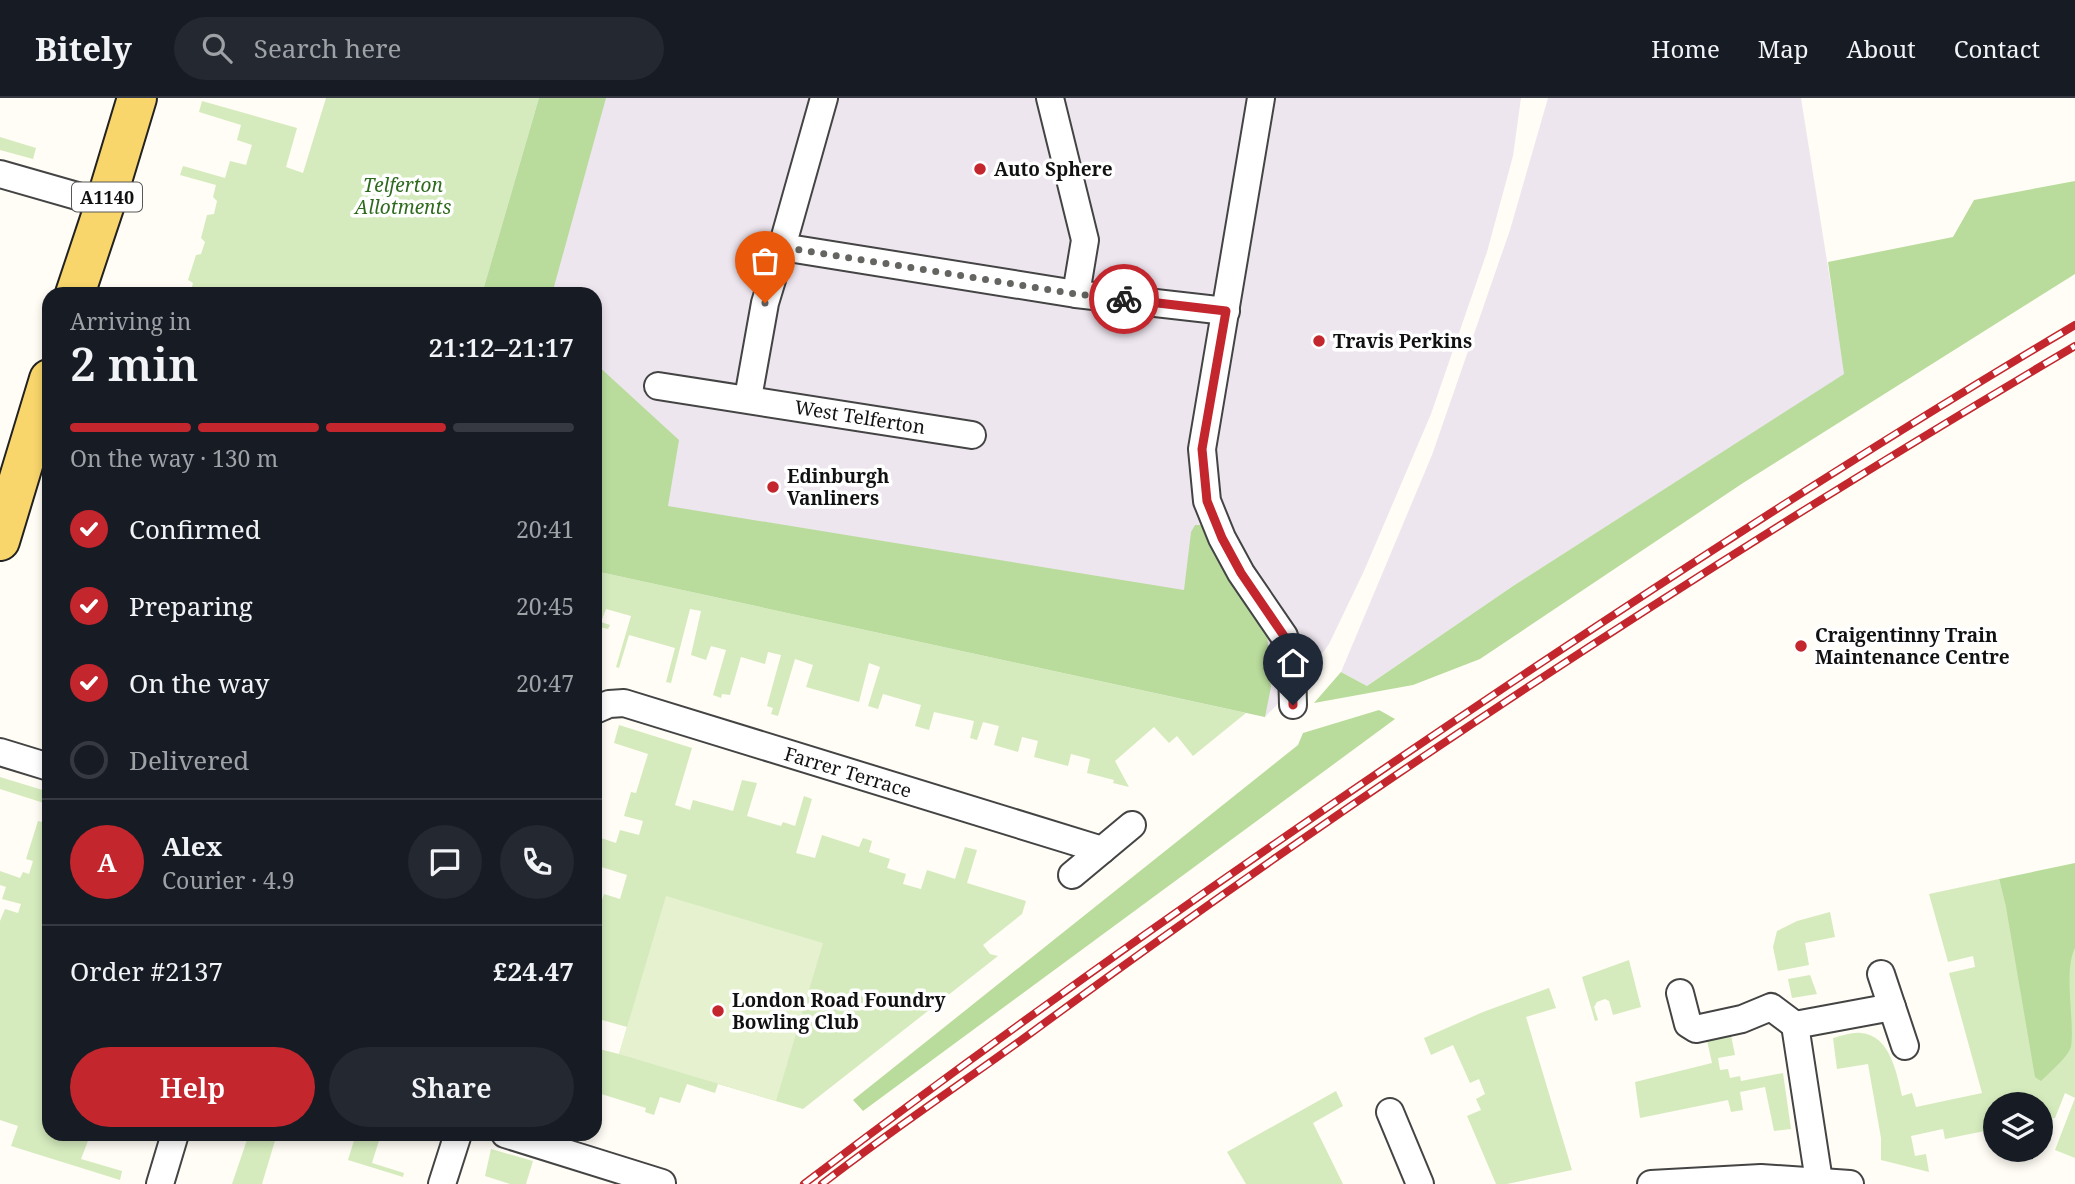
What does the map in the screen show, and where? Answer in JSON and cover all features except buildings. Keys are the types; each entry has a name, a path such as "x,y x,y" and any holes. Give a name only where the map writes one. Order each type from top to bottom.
{"main road":[{"name":"A1140","path":"77,287 137,98"},
{"path":"0,541 42,402"}],"street":[{"path":"748,398 765,303 824,98"},
{"path":"1050,98 1085,240 1076,294"},
{"path":"1261,98 1202,449 1207,501 1222,538 1241,573 1284,636 1292,667 1293,705"},
{"path":"0,174 105,204"},
{"path":"782,247 1076,294 1226,311"},
{"name":"West Telferton","path":"658,386 972,435"},
{"name":"Farrer Terrace","path":"602,707 624,703 1102,850"},
{"path":"0,752 42,765"},
{"path":"1072,876 1132,825"},
{"path":"1881,974 1905,1046"},
{"path":"1681,993 1688,1024 1696,1029 1742,1019 1771,1007 1795,1025 1819,1181"},
{"path":"1795,1025 1892,1007"},
{"path":"1390,1112 1420,1184"},
{"path":"160,1184 173,1141"},
{"path":"442,1184 456,1141"},
{"path":"527,1141 662,1183"},
{"path":"1651,1184 1761,1178 1850,1184"}],"shaded area":[{"path":"539,98 1521,98 1513,156 1487,252 1431,414 1364,571 1329,644 1309,672 1265,717 602,572 602,287 484,287"},
{"path":"1548,98 1801,98 1845,374 1513,586 1367,686 1341,672 1432,455 1510,230"}],"green space":[{"name":"Telferton Allotments","path":"326,98 539,98 484,287 192,287 193,283 188,280 196,255 201,254 205,242 201,238 207,215 214,214 217,201 213,197 216,185 180,175 183,166 225,178 230,161 246,165 252,145 237,140 241,125 199,112 202,101 297,128 286,167 303,173"},
{"path":"539,98 606,98 554,287 484,287"},
{"path":"0,137 36,148 33,159 0,150"},
{"path":"2075,181 2075,274 1743,483 1480,659 1413,685 1314,703 1341,672 1367,686 1513,586 1844,374 1828,262 1953,237 1974,200"},
{"path":"602,369 679,440 668,506 1184,590 1191,532 1195,525 1203,525 1267,633 1271,687 1265,717 602,573"},
{"path":"602,573 1246,713 1193,756 1177,736 1169,743 1154,727 1115,761 1129,787 1087,773 1090,759 1071,754 1068,766 1034,757 1038,741 1022,737 1018,752 994,745 999,726 983,722 977,740 970,738 974,721 934,712 929,730 915,726 921,705 883,694 878,709 868,706 880,667 869,663 859,702 806,687 813,665 795,659 778,716 771,714 773,708 767,706 781,655 768,652 765,664 741,657 730,695 722,694 721,698 713,695 726,650 711,646 706,660 691,655 701,611 690,609 671,683 666,682 675,648 629,635 619,668 616,667 631,616 606,609 602,619"},
{"path":"602,622 610,625 608,629 602,628"},
{"path":"1379,710 1395,719 863,1111 853,1100 1298,745 1303,733"},
{"path":"619,725 692,748 675,805 690,810 693,800 733,811 742,780 757,783 747,816 781,826 783,822 795,826 804,796 812,799 796,853 815,858 822,835 859,847 863,838 872,841 869,852 890,859 887,868 906,874 903,884 921,889 927,870 955,879 965,847 977,850 967,883 1026,901 1022,914 983,945 990,954 998,956 803,1109 718,1084 715,1093 687,1084 680,1103 660,1097 654,1115 645,1112 646,1108 602,1094 602,1050 619,1054 627,1027 602,1020 602,900 604,894 620,899 627,875 602,867 602,838 616,843 620,830 639,835 643,821 624,816 631,792 636,793 648,754 614,743"},
{"path":"0,777 42,790 42,802 0,789"},
{"path":"38,821 42,822 42,1141 88,1141 81,1159 122,1171 120,1180 11,1146 18,1126 0,1120 0,921 5,909 18,913 21,904 2,899 6,887 0,885 0,871 20,878 23,872 29,874 33,861 26,859"},
{"path":"2075,863 2075,948 2070,970 2071,1047 2041,1081 2035,1077 1999,879"},
{"path":"1999,879 2006,906 2075,882 2075,1098 2065,1093 2053,1118 2053,1092 1983,1092 1983,1131 1945,1139 1943,1129 1911,1136 1915,1156 1926,1154 1929,1172 1881,1160 1881,1138 1868,1064 1837,1069 1833,1038 1861,1033 1871,1035 1879,1041 1890,1057 1902,1096 1912,1093 1916,1107 1982,1093 1949,973 1975,967 1973,956 1948,962 1929,894"},
{"name":"London Road Foundry Bowling Club","path":"666,896 823,943 776,1101 619,1054"},
{"path":"1830,912 1835,937 1805,943 1809,965 1778,971 1773,947 1777,931 1797,921"},
{"path":"1629,960 1641,1007 1613,1015 1609,1001 1605,999 1597,1002 1594,1007 1598,1020 1595,1021 1582,977"},
{"path":"1810,975 1817,994 1792,998 1788,979"},
{"path":"1549,988 1556,1008 1526,1017 1572,1170 1496,1184 1467,1116 1481,1110 1476,1099 1485,1094 1479,1079 1470,1083 1453,1045 1431,1055 1424,1038 1483,1012"},
{"path":"1730,1030 1735,1055 1718,1058 1720,1070 1728,1069 1730,1078 1740,1076 1741,1081 1783,1073 1791,1129 1774,1131 1765,1087 1740,1092 1743,1110 1731,1112 1728,1100 1640,1118 1635,1082 1712,1063 1706,1036"},
{"path":"1336,1091 1343,1106 1313,1123 1343,1184 1246,1184 1227,1152"},
{"path":"2075,1098 2075,1158 2055,1150"},
{"path":"247,1141 275,1141 262,1184 232,1184"},
{"path":"354,1141 379,1141 372,1163 404,1173 403,1177 348,1160"},
{"path":"491,1149 533,1161 526,1184 510,1184 485,1176"}],"railway":[{"path":"804,1184 1064,992 1419,745 1789,501 2075,325"},
{"path":"822,1184 1157,941 1544,676 1808,508 2075,346"}],"way so far":[{"path":"765,303 782,247 1076,294 1124,299"}],"place":[{"name":"Auto Sphere","path":"980,169"},
{"name":"Travis Perkins","path":"1319,341"},
{"name":"Edinburgh Vanliners","path":"773,487"},
{"name":"Craigentinny Train Maintenance Centre","path":"1801,646"},
{"name":"London Road Foundry Bowling Club","path":"718,1011"}],"route":[{"path":"1124,299 1226,311 1202,449 1207,501 1222,538 1241,573 1284,636 1292,667 1293,705"}]}
